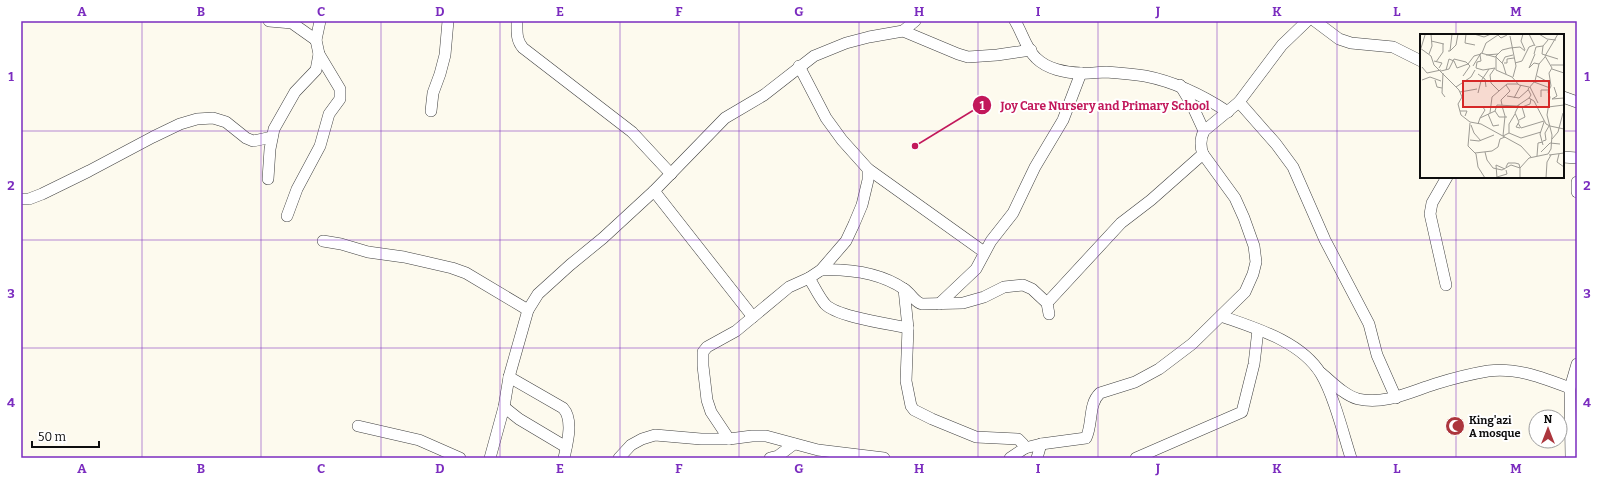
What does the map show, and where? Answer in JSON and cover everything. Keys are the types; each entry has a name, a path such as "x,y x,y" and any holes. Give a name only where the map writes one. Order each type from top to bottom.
{"street":[{"path":"269,21 292,23 316,40"},
{"path":"287,216 297,189 320,146 329,114 340,99 340,89 319,54 316,40 320,21"},
{"path":"431,111 433,93 445,55 448,21"},
{"path":"517,21 517,37 523,48 632,132 671,174"},
{"path":"490,458 504,407 509,377 528,310 538,294 550,282 603,238 654,191 725,118 764,95 781,83 799,66 814,56 846,43 903,31 915,21"},
{"path":"1015,21 1036,58 1047,66 1062,71 1081,74 1103,72 1122,73 1180,85 1208,99 1228,112"},
{"path":"1010,458 1025,448 1041,444 1086,438 1094,402 1100,393 1134,382 1158,369 1192,344 1245,292 1253,274 1256,262 1254,246 1235,198 1203,154 1200,147 1201,137 1204,131 1239,102 1286,41 1306,21"},
{"path":"1315,21 1345,41 1351,43 1393,47 1420,60"},
{"path":"903,31 958,54 968,56 997,55 1031,50"},
{"path":"268,179 272,137 295,92 316,70 319,54"},
{"path":"799,66 826,118 842,140 868,169 984,252"},
{"path":"939,304 976,269 984,252 1013,212 1035,167 1063,120 1081,74"},
{"path":"1180,85 1192,105 1204,131"},
{"path":"1564,97 1577,102"},
{"path":"1239,102 1294,167 1325,240 1369,324 1383,370 1396,398"},
{"path":"21,199 29,199 42,194 153,137 180,124 196,119 213,118 226,122 246,138 253,141 272,137"},
{"path":"1047,303 1121,222 1151,200 1203,154"},
{"path":"1564,157 1577,158"},
{"path":"730,439 711,412 707,400 702,366 703,352 707,347 736,331 789,287 809,278 821,270 846,241 854,224 862,205 868,180 868,169"},
{"path":"1446,178 1432,203 1430,214 1446,285"},
{"path":"1577,182 1577,192"},
{"path":"654,191 753,317"},
{"path":"323,241 341,244 368,252 404,257 452,268 466,273 528,310"},
{"path":"821,270 858,271 876,276 904,289 918,303 963,304 1004,286 1023,286 1032,289 1047,303 1049,314"},
{"path":"809,278 826,304 832,309 850,315 908,328"},
{"path":"904,289 908,328 906,381 909,399 914,410 976,437 1018,439 1025,448"},
{"path":"1221,316 1277,338 1297,349 1321,373 1348,395 1357,399 1373,401 1396,398 1436,384 1489,371 1512,371 1540,377 1570,388"},
{"path":"1136,458 1242,412 1254,364 1258,330"},
{"path":"1571,458 1570,388 1577,364"},
{"path":"1321,373 1339,419 1351,458"},
{"path":"504,407 565,453 569,427 567,412 563,408 509,377"},
{"path":"358,426 419,440 460,458"},
{"path":"618,458 632,445 642,439 655,435 701,439 730,439 766,436 792,450"},
{"path":"1037,458 1041,444"},
{"path":"770,458 792,450 818,450 884,458"}],"place":[{"name":"Joy Care Nursery and Primary School","path":"915,146"},
{"name":"King'azi A mosque","path":"1455,426"}]}
